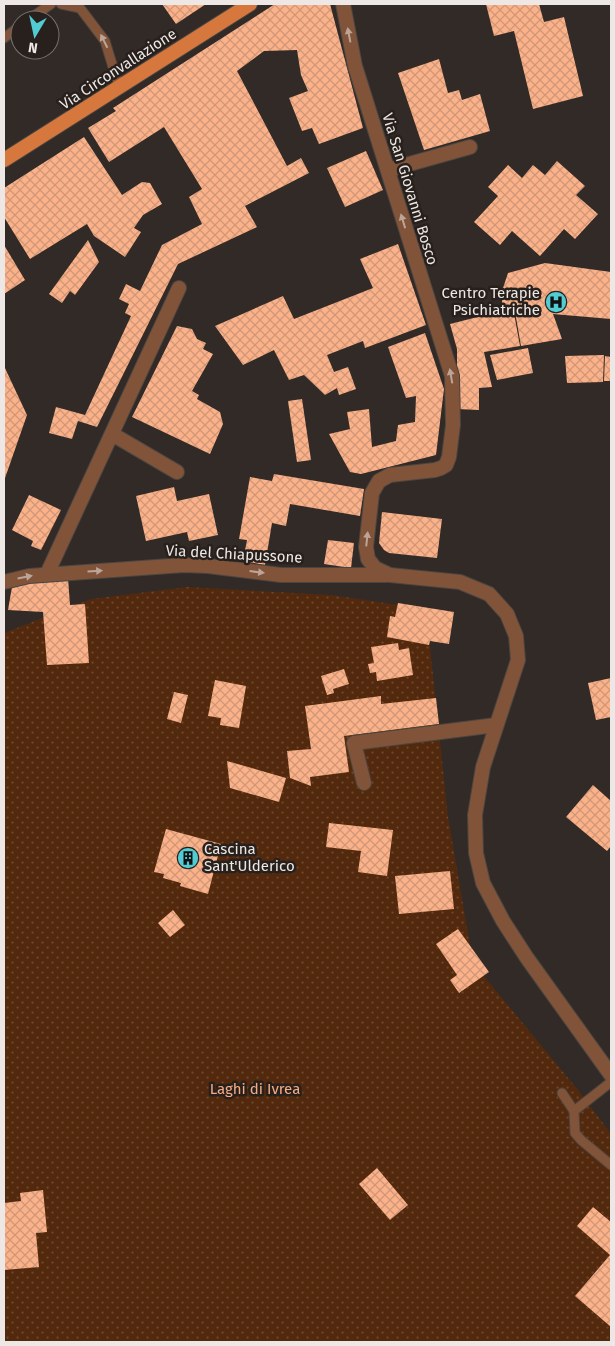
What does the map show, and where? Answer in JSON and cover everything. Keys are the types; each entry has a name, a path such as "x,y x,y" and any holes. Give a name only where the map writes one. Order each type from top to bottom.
{"main road":[{"name":"Via Circonvallazione","path":"4,160 250,4"}],"street":[{"name":"Via San Giovanni Bosco","path":"343,4 355,66 452,376 453,425 449,457 446,465 435,470 390,475 379,482 372,493 366,547 368,559 374,568 390,575 460,582 489,594 507,614 516,636 518,660 483,767 475,815 476,853 483,883 503,921 527,958 611,1075"},
{"path":"388,170 470,148"},
{"path":"46,574 179,288"},
{"path":"112,434 177,472"},
{"name":"Via del Chiapussone","path":"4,582 46,574 184,565 281,575 390,575"},
{"path":"364,783 354,743 496,725"}],"lane":[{"path":"61,4 80,8 106,41 119,87"},
{"path":"574,1111 611,1082"},
{"path":"562,1093 574,1111 575,1133 611,1165"}],"green space":[{"name":"Laghi di Ivrea","path":"187,587 331,595 426,609 448,817 473,963 578,1090 611,1134 611,1342 4,1342 4,633 91,599"}],"building":[{"path":"162,4 206,4 176,24"},
{"path":"275,4 330,4 363,128 319,144 312,128 302,131 289,98 308,91 301,75 297,50 264,51 237,71 287,166 301,158 309,173 245,206 257,227 178,264 97,427 78,421 72,439 49,433 56,407 85,415 131,316 125,313 129,304 119,299 126,284 140,291 162,245 202,224 189,197 202,189 164,127 109,162 88,128 116,111 113,108"},
{"path":"486,4 539,4 544,22 564,17 583,96 533,109 514,31 494,36"},
{"path":"439,59 448,93 459,90 462,100 480,94 490,131 424,150 398,73"},
{"path":"84,137 122,195 142,182 150,183 162,204 143,215 134,228 141,232 125,257 94,236 87,224 30,259 4,217 4,188"},
{"path":"366,151 383,190 345,207 327,168"},
{"path":"557,161 585,186 576,195 598,214 575,239 564,229 540,256 512,231 500,245 474,222 498,196 488,187 508,165 522,178 533,165 545,175"},
{"path":"88,240 99,262 75,295 70,291 62,303 49,294"},
{"path":"398,244 426,325 365,348 363,341 327,355 334,372 348,367 356,389 339,395 337,388 325,395 304,375 289,380 274,350 243,365 215,326 283,296 294,319 373,288 360,259"},
{"path":"4,245 25,280 4,294"},
{"name":"Centro Terapie Psichiatriche","path":"545,263 611,272 611,319 553,314 562,339 521,346 514,306 502,310 502,291 508,273"},
{"path":"513,308 520,346 484,352 492,387 479,388 479,410 457,409 457,349 450,324"},
{"path":"177,326 192,329 197,339 206,343 203,349 213,354 192,391 199,395 197,399 220,412 223,424 210,454 132,417"},
{"path":"425,333 444,389 436,455 361,474 350,472 329,434 350,429 347,412 369,409 372,447 396,441 398,425 415,422 416,396 406,398 388,347"},
{"path":"528,348 533,373 497,380 490,355"},
{"path":"604,355 603,382 567,383 565,356"},
{"path":"605,356 611,357 611,381 604,381"},
{"path":"4,366 27,415 4,481"},
{"path":"302,399 311,460 297,462 288,401"},
{"path":"274,474 364,489 360,516 290,504 286,526 272,523 265,565 243,561 247,540 239,539 250,477 272,481"},
{"path":"174,487 177,501 209,494 218,535 189,541 187,532 146,541 136,496"},
{"path":"29,495 61,510 41,550 31,546 33,541 12,530"},
{"path":"382,512 442,519 437,558 389,553 384,550 379,543"},
{"path":"328,540 354,543 351,568 324,564"},
{"path":"68,578 70,605 85,604 89,663 47,665 43,612 8,610 13,581"},
{"path":"398,603 454,612 449,644 430,641 429,645 387,637 390,616 395,617"},
{"path":"398,643 399,650 409,648 413,675 377,681 376,672 370,673 368,664 374,663 371,647"},
{"path":"344,669 349,684 333,689 334,693 327,695 321,676"},
{"path":"611,678 611,717 596,720 588,683"},
{"path":"215,680 246,686 239,728 220,725 221,718 208,716"},
{"path":"174,692 188,695 181,723 167,719"},
{"path":"381,696 381,704 436,698 439,724 344,736 349,772 310,777 311,786 290,778 287,751 311,749 305,706"},
{"path":"227,761 286,778 279,802 230,788"},
{"path":"593,785 611,801 611,846 607,851 566,817"},
{"path":"329,823 393,830 387,876 358,872 361,851 326,847"},
{"name":"Cascina Sant'Ulderico","path":"166,829 221,844 208,894 180,886 181,883 163,878 164,874 154,872"},
{"path":"450,871 454,909 399,914 395,876"},
{"path":"173,910 185,925 170,937 158,923"},
{"path":"458,929 489,972 459,993 450,980 457,975 436,944"},
{"path":"377,1168 408,1205 390,1220 359,1184"},
{"path":"43,1190 47,1232 36,1233 39,1267 4,1270 4,1203 21,1201 20,1193"},
{"path":"593,1207 611,1222 611,1327 575,1296 610,1255 577,1226"}],"place":[{"name":"Centro Terapie Psichiatriche","path":"556,302"},
{"name":"Cascina Sant'Ulderico","path":"188,858"}]}
